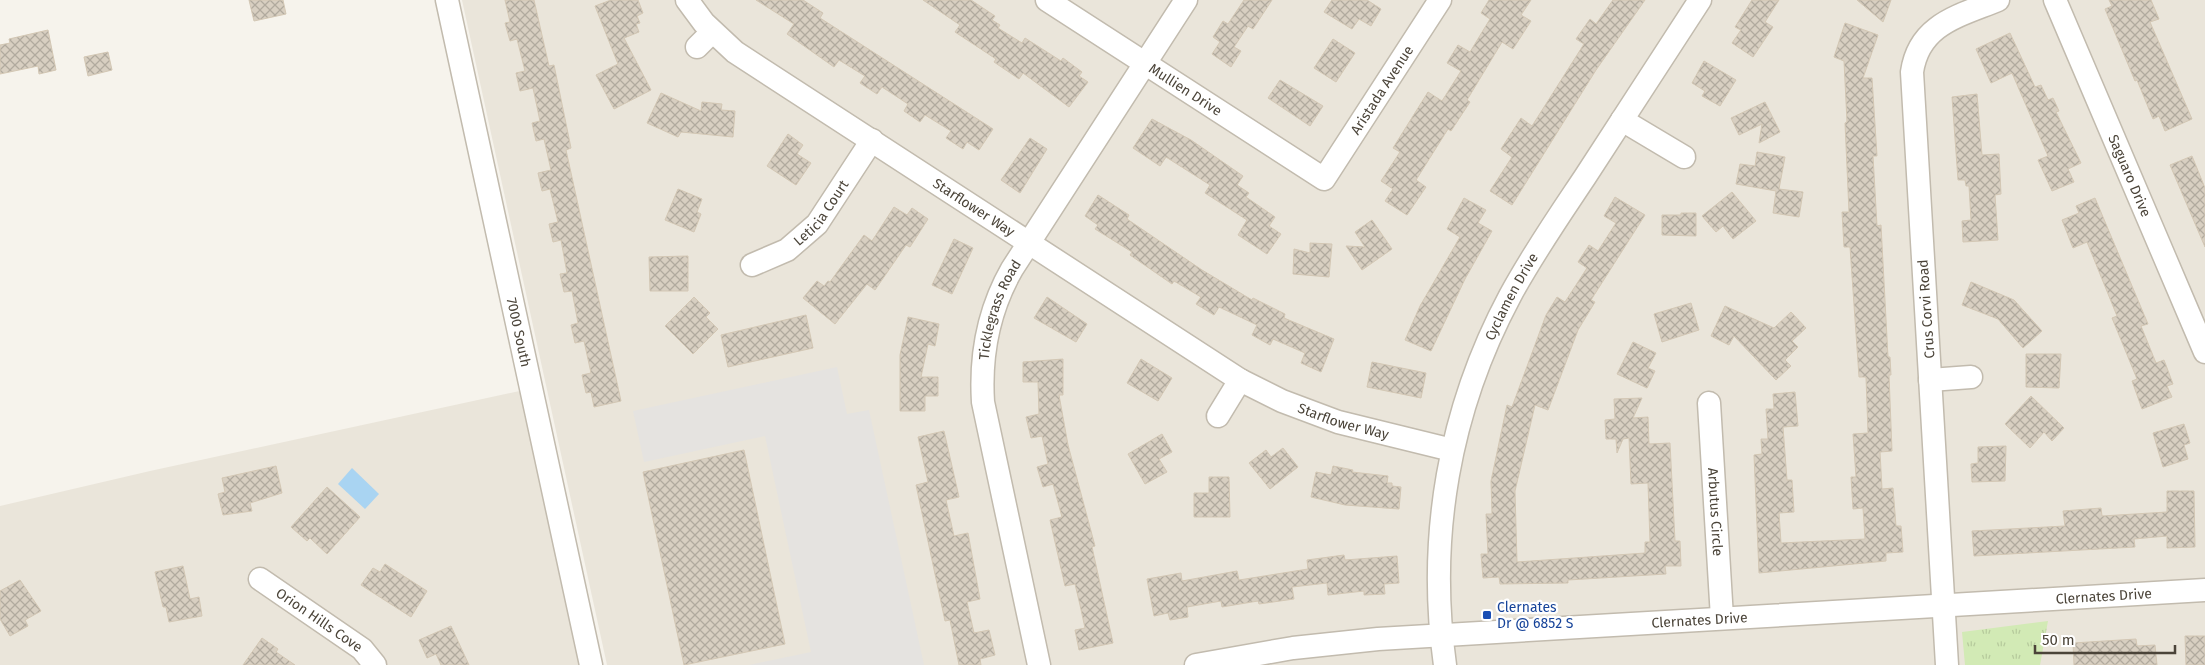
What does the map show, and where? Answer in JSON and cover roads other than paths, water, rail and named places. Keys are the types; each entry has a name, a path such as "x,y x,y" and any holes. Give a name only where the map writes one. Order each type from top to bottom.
{"street":[{"name":"7000 South","path":"447,0 591,665"},
{"name":"Starflower Way","path":"687,0 705,39 735,52 1240,380 1282,401 1338,422 1452,450"},
{"name":"Mullien Drive","path":"1048,0 1324,179"},
{"name":"Ticklegrass Road","path":"1039,665 987,426 981,378 986,330 1002,285 1186,0"},
{"name":"Aristada Avenue","path":"1324,179 1440,0"},
{"name":"Cyclamen Drive","path":"1445,665 1438,560 1440,523 1452,450 1476,371 1510,296 1700,0"},
{"name":"Crus Corvi Road","path":"1947,665 1913,96 1913,60 1925,38 1935,28 1998,0"},
{"name":"Saguaro Drive","path":"2055,0 2205,352"},
{"path":"1622,120 1684,157"},
{"name":"Leticia Court","path":"752,265 787,250 818,224 872,140"},
{"path":"1930,380 1971,377"},
{"path":"1218,416 1240,380"},
{"name":"Arbutus Circle","path":"1709,404 1722,618"},
{"name":"Orion Hills Cove","path":"260,579 362,649 375,665"},
{"name":"Clernates Drive","path":"1196,665 1293,648 1442,635 2205,590"}],"water":[{"path":"352,468 379,494 365,509 338,484"}],"place":[{"name":"Clernates Dr @ 6852 S","path":"1487,615"}]}
